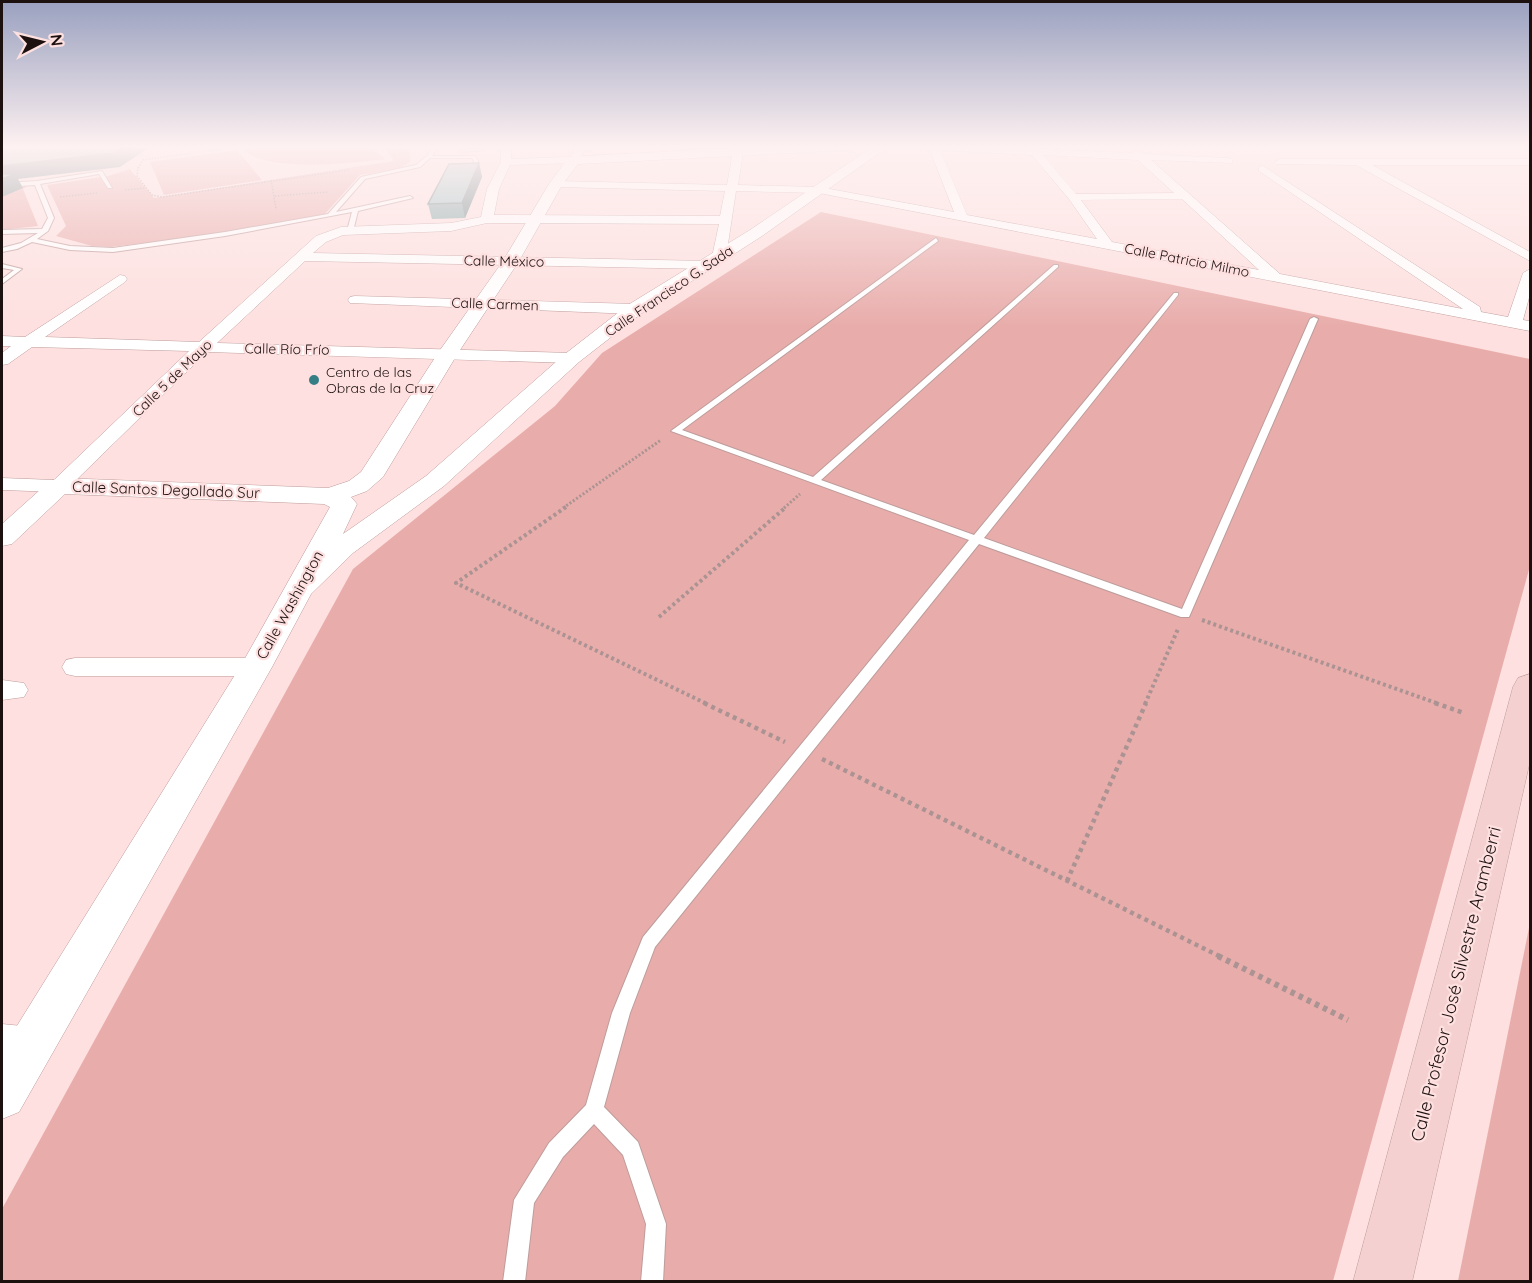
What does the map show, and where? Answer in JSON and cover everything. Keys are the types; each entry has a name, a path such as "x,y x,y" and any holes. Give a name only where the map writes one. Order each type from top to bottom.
{"main road":[{"name":"Calle Profesor José Silvestre Aramberri","path":"1382,1281 1530,687"}],"street":[{"path":"487,219 490,206"},
{"path":"330,496 349,490 370,477 448,353 511,261 543,206"},
{"path":"713,261 729,206"},
{"name":"Calle Francisco G. Sada","path":"301,587 343,547 413,498 572,358 635,309 713,261 795,206"},
{"name":"Calle Patricio Milmo","path":"903,206 1530,326"},
{"path":"958,206 962,217"},
{"path":"1079,206 1108,246"},
{"path":"1198,206 1275,277"},
{"path":"1320,206 1486,317"},
{"path":"1438,206 1530,257"},
{"name":"Calle 5 de Mayo","path":"2,538 203,347 321,239 336,232 451,226 487,219 726,220"},
{"name":"Calle México","path":"302,257 511,261 713,261"},
{"path":"1514,323 1530,273"},
{"path":"2,360 120,279"},
{"name":"Calle Carmen","path":"355,300 635,309"},
{"name":"Calle Río Frío","path":"2,341 572,358"},
{"path":"370,477 372,487 378,492 413,498"},
{"name":"Calle Santos Degollado Sur","path":"2,484 330,496"},
{"name":"Calle Washington","path":"2,1095 17,1045 256,667 301,587 343,509 344,504 330,496"},
{"path":"75,668 256,667"}],"lane":[{"path":"2,250 13,250 44,231 50,224 51,218 46,206"},
{"path":"330,215 338,206"},
{"path":"31,240 70,248 113,250 277,225 374,206"},
{"path":"350,231 355,210"},
{"path":"2,232 44,231"},
{"path":"675,430 936,240"},
{"path":"2,245 23,245"},
{"path":"2,266 19,269 2,282 6,288 2,292"},
{"path":"814,481 1056,266"},
{"path":"514,1281 524,1200 556,1150 594,1110 621,1013 649,942 1176,294"},
{"path":"675,430 1185,614 1314,319"},
{"path":"594,1110 631,1149 656,1224 652,1281"}],"path":[{"path":"276,206 277,225"},
{"path":"675,430 456,583 805,751 1348,1020"},
{"path":"659,617 814,481"},
{"path":"1067,881 1185,614 1464,712"}],"shaded area":[{"path":"2,206 30,206 38,226 2,230"},
{"path":"57,206 332,206 324,215 225,233 111,247 92,246 56,236 66,226"},
{"path":"821,212 1530,359 1530,566 1333,1281 2,1282 2,1209 353,569 555,406 602,353"},
{"path":"1530,923 1530,1281 1458,1281"}],"place":[{"name":"Centro de las Obras de la Cruz","path":"314,380"}]}
